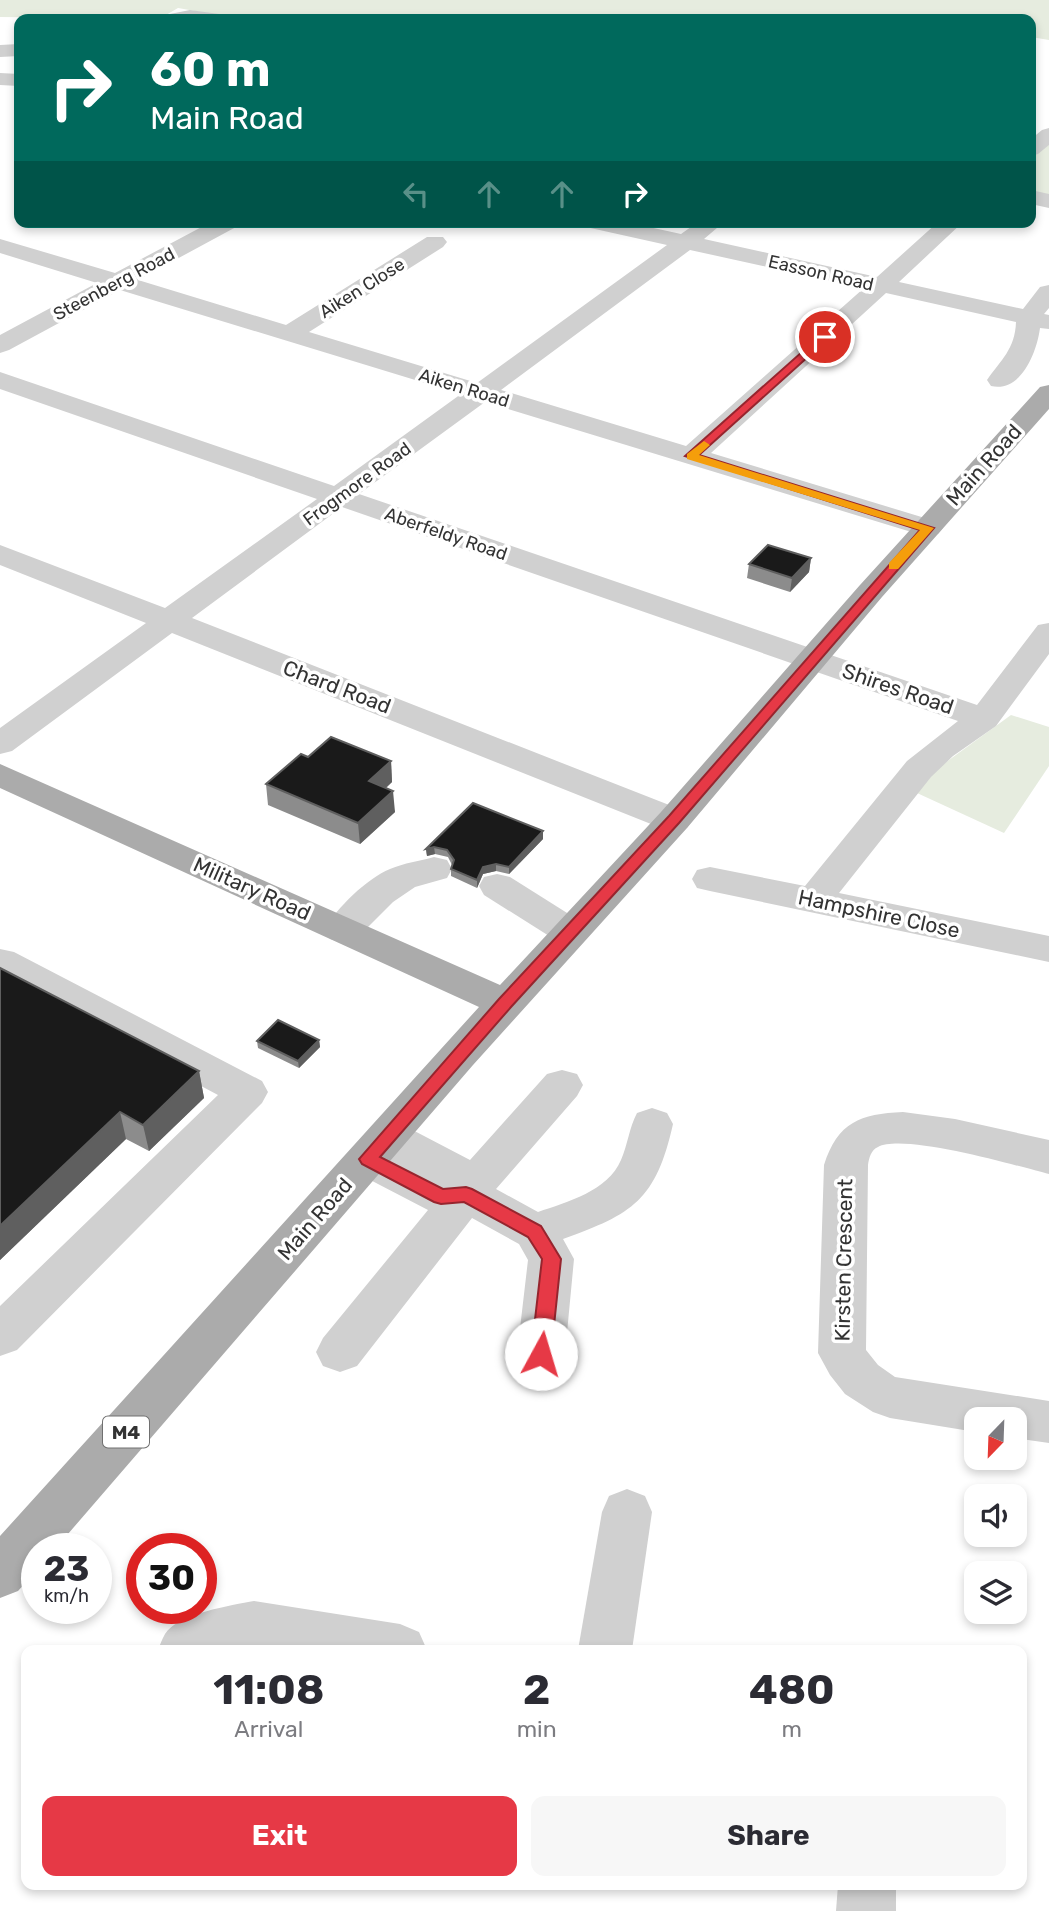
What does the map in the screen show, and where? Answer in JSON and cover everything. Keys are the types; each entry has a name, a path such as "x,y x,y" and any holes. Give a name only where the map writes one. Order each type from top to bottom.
{"main road":[{"name":"Main Road","path":"0,1574 505,1003 674,820 1049,393"},
{"name":"Military Road","path":"0,775 505,1003"}],"street":[{"name":"Steenberg Road","path":"0,345 218,228"},
{"name":"Easson Road","path":"620,228 1039,320"},
{"name":"Frogmore Road","path":"0,744 340,498 705,228"},
{"path":"691,456 945,228"},
{"name":"Aiken Close","path":"290,333 435,242"},
{"name":"Aiken Road","path":"0,246 928,528"},
{"path":"1000,380 1012,369 1027,331 1039,320 1049,292"},
{"name":"Aberfeldy Road","path":"0,380 813,659"},
{"name":"Chard Road","path":"0,554 674,820"},
{"path":"813,901 919,769 941,749 984,719 1049,632"},
{"name":"Shires Road","path":"813,659 984,719"},
{"path":"342,930 380,893 402,878 434,869"},
{"name":"Hampshire Close","path":"710,879 1049,949"},
{"path":"497,887 570,932"},
{"path":"0,962 247,1092 0,1336"},
{"path":"340,1352 466,1194 562,1085"},
{"path":"535,1231 609,1204 629,1184 643,1161 652,1124"},
{"name":"Kirsten Crescent","path":"1049,1157 904,1127 878,1129 862,1135 849,1153 846,1165 842,1353 861,1381 874,1391 890,1397 1049,1422"},
{"path":"378,1148 441,1197 466,1194 535,1231 551,1259 541,1354"},
{"path":"606,1645 627,1512"},
{"path":"194,1645 215,1633 254,1626 370,1645"},
{"path":"866,1911 867,1890"}],"shaded area":[{"path":"0,0 1049,0 1049,40 1036,38 1036,14 212,14 178,8 168,14 14,14 14,17 0,17"},
{"path":"1049,134 1049,198 1036,195 1036,142 1040,143"},
{"path":"1011,715 1049,727 1049,766 1004,833 917,793 938,768"}],"building":[{"path":"768,545 811,558 792,578 749,564"},
{"path":"331,737 391,761 369,781 393,791 358,823 266,784 301,754 308,757"},
{"path":"473,803 543,831 509,867 496,864 483,867 477,880 451,869 454,860 447,850 434,847 426,849"},
{"path":"0,968 199,1071 143,1125 120,1112 0,1226"},
{"path":"278,1020 319,1040 298,1061 257,1041"}],"slow traffic":[{"path":"704,445 691,456 928,528 893,566"}],"route":[{"path":"541,1354 551,1259 535,1231 466,1194 441,1197 368,1159 505,1003 674,820 928,528 691,456 825,337"}]}
